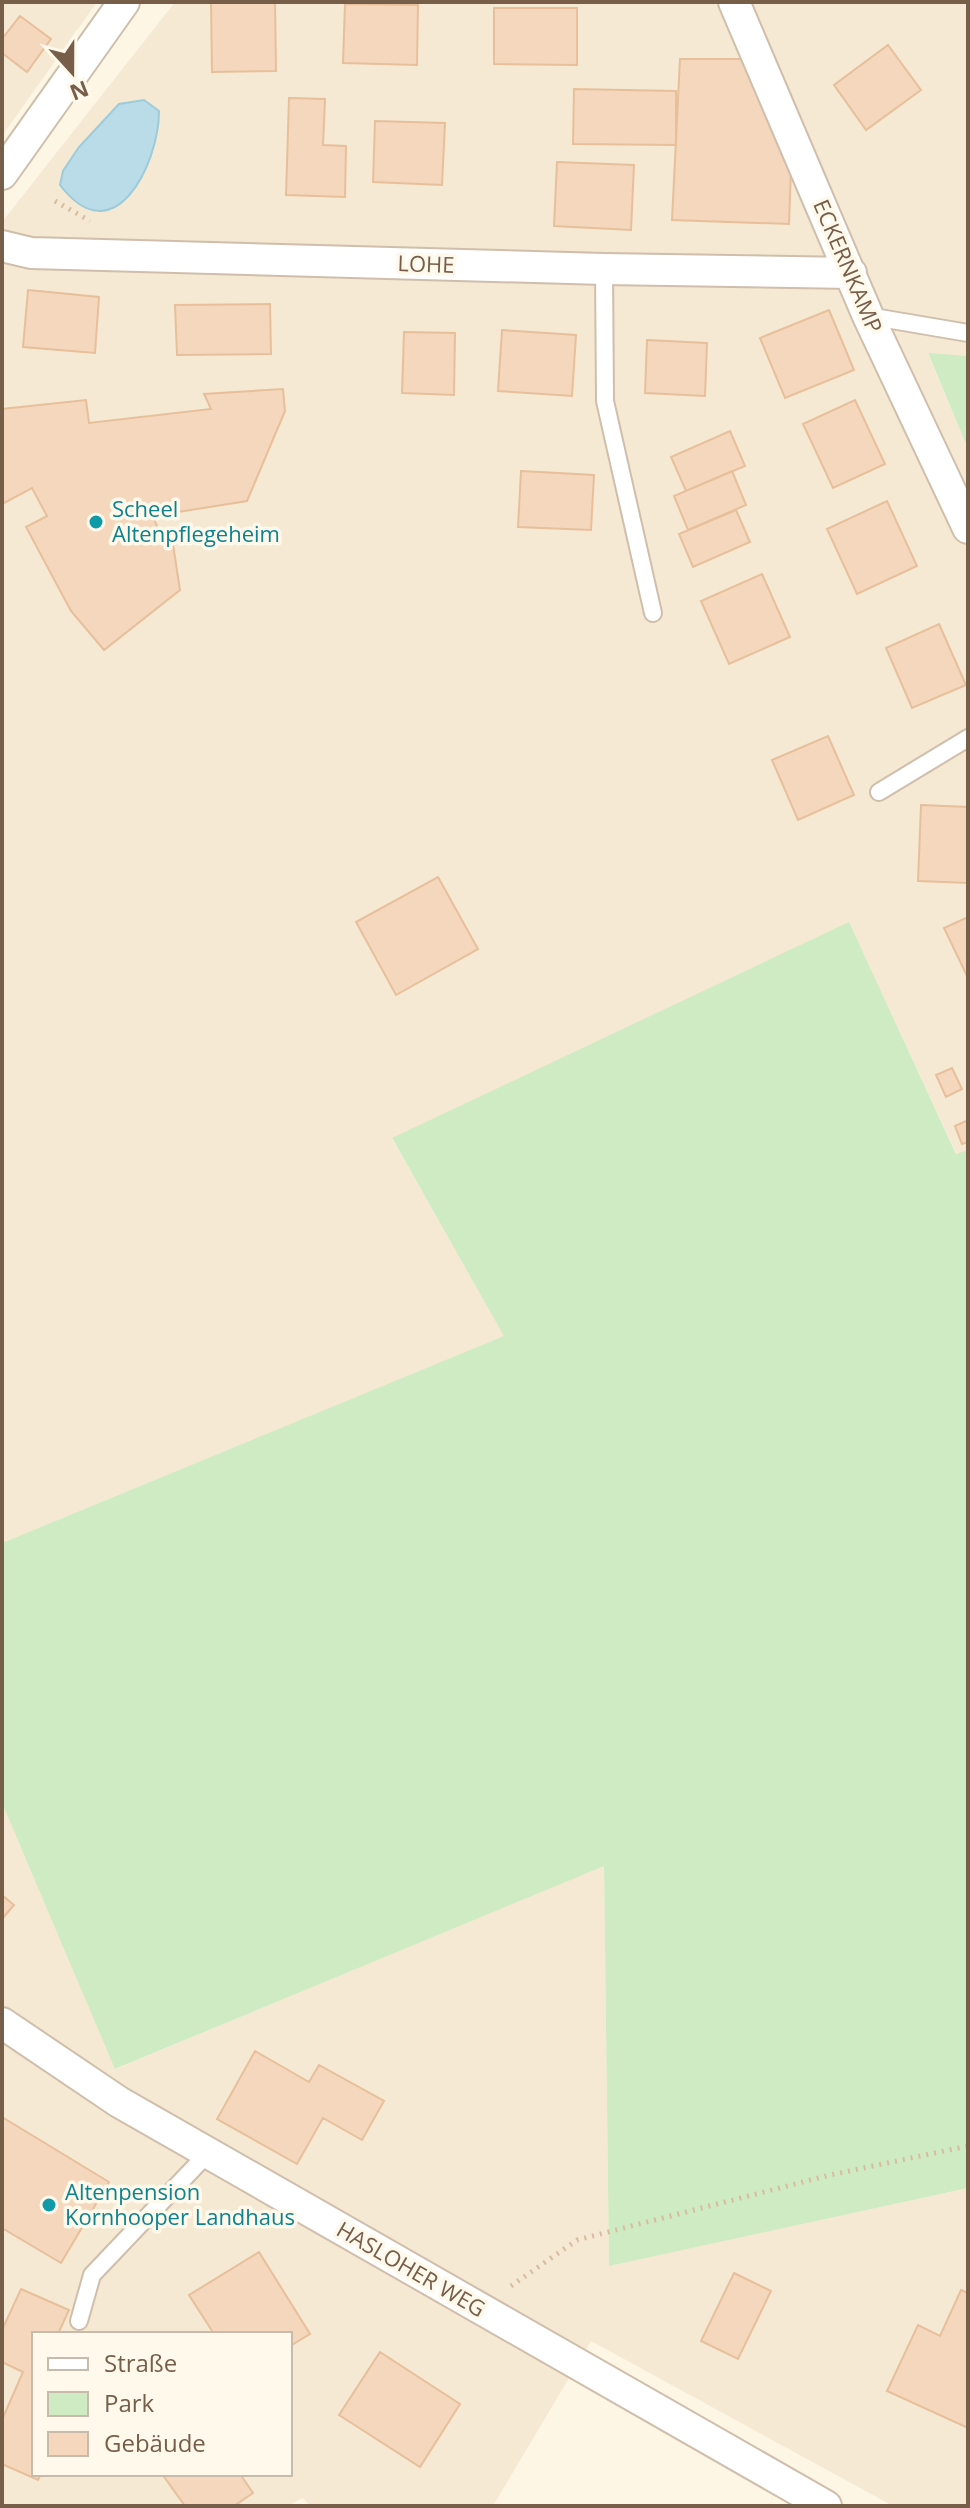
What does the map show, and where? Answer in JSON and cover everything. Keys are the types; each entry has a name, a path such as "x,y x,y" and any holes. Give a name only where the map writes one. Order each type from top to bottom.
{"street":[{"path":"2,174 124,2"},
{"name":"ECKERNKAMP","path":"734,2 868,316 968,528"},
{"name":"LOHE","path":"2,246 31,253 851,273"},
{"name":"HASLOHER WEG","path":"2,2023 119,2102 826,2506"}],"lane":[{"path":"604,269 605,401 653,613"},
{"path":"868,316 968,333"},
{"path":"879,792 968,738"},
{"path":"79,2321 92,2275 208,2153"}],"path":[{"path":"55,201 94,223"},
{"path":"479,2308 577,2240 830,2175 968,2146"}],"shaded area":[{"path":"2,2 97,2 2,136"},
{"path":"175,2 968,2 968,356 928,354 968,449 968,1150 957,1155 849,923 392,1139 505,1336 2,1543 2,222"},
{"path":"2,1803 116,2069 604,1865 609,2265 968,2188 968,2506 893,2506 591,2341 493,2506 310,2506 303,2498 287,2506 2,2506"}],"green space":[{"path":"928,353 968,356 968,449"},
{"path":"849,922 956,1154 968,1150 968,2188 609,2266 604,1866 115,2069 2,1803 2,1543 504,1336 392,1138"}],"water":[{"path":"144,100 159,111 151,155 142,176 130,194 115,207 98,211 80,204 60,185 63,171 79,147 119,104"}],"building":[{"path":"211,2 275,2 276,71 212,72"},
{"path":"345,4 418,5 417,65 343,63"},
{"path":"494,8 577,8 577,65 494,64"},
{"path":"20,16 51,39 27,72 2,53 2,39"},
{"path":"888,45 921,90 866,130 834,85"},
{"path":"680,59 742,59 791,168 789,224 672,220"},
{"path":"574,89 676,91 676,145 573,144"},
{"path":"289,98 325,99 323,145 346,146 345,197 286,195"},
{"path":"375,121 445,123 442,185 373,182"},
{"path":"557,162 634,165 631,230 554,226"},
{"path":"28,290 99,297 95,353 23,347"},
{"path":"270,304 271,354 177,355 175,305"},
{"path":"829,310 854,370 785,398 760,338"},
{"path":"502,330 576,335 572,396 498,391"},
{"path":"404,332 455,333 454,395 402,393"},
{"path":"647,340 707,343 705,396 645,393"},
{"name":"Scheel Altenpflegeheim","path":"283,389 285,411 247,501 153,516 160,534 173,544 180,590 104,650 71,611 26,527 47,516 32,488 2,504 2,409 86,400 89,423 211,409 204,394"},
{"path":"855,400 885,464 833,488 803,424"},
{"path":"730,431 745,466 686,491 671,457"},
{"path":"521,471 594,475 591,530 518,527"},
{"path":"732,471 746,505 688,530 674,496"},
{"path":"887,501 917,566 857,594 827,529"},
{"path":"736,510 750,542 693,567 679,534"},
{"path":"762,574 790,637 729,664 701,601"},
{"path":"939,624 966,685 912,708 886,648"},
{"path":"828,736 854,795 798,820 772,760"},
{"path":"921,805 968,807 968,883 918,881"},
{"path":"438,877 478,949 396,995 356,922"},
{"path":"968,917 968,978 944,928"},
{"path":"952,1068 962,1089 946,1097 936,1075"},
{"path":"968,1120 968,1142 962,1144 955,1126"},
{"path":"2,1895 14,1905 2,1919"},
{"path":"255,2051 309,2082 319,2065 384,2101 362,2140 323,2118 297,2164 217,2119"},
{"name":"Altenpension Kornhooper Landhaus","path":"2,2117 109,2182 61,2263 2,2228"},
{"path":"259,2252 310,2334 292,2345 292,2332 213,2332 189,2295"},
{"path":"734,2273 771,2291 738,2359 701,2341"},
{"path":"21,2289 69,2310 59,2332 32,2332 32,2476 40,2476 38,2480 2,2464 2,2420 23,2372 2,2362 2,2330"},
{"path":"961,2290 968,2293 968,2428 887,2391 918,2325 940,2336"},
{"path":"380,2352 460,2404 420,2467 339,2415"},
{"path":"163,2476 241,2476 253,2493 234,2506 185,2506"}],"place":[{"name":"Scheel Altenpflegeheim","path":"96,522"},
{"name":"Altenpension Kornhooper Landhaus","path":"49,2205"}]}
